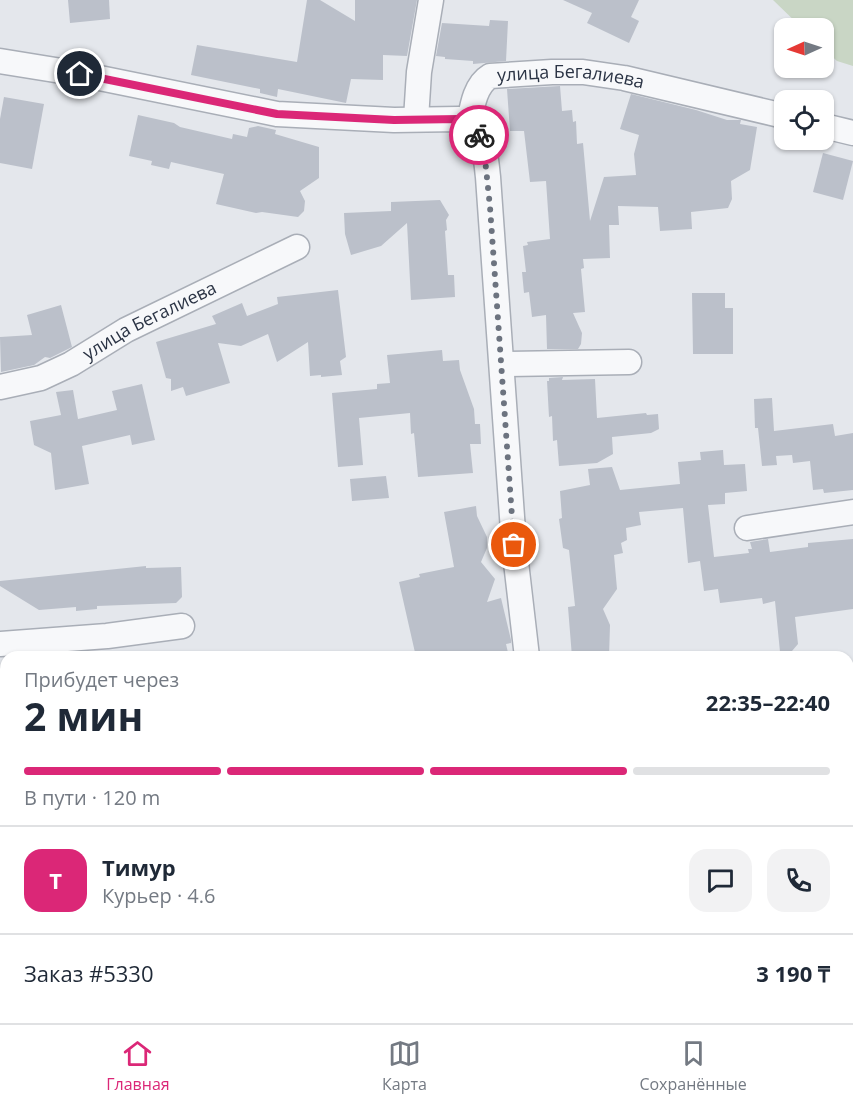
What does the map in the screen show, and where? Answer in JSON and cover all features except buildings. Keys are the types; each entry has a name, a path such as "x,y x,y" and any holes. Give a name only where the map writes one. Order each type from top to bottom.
{"street":[{"path":"416,119 419,72 431,0"},
{"path":"0,61 91,76 277,114 353,119 459,119 473,127 484,149 490,207 514,545 526,651"},
{"name":"улица Бегалиева","path":"473,127 474,99 484,80 490,76 552,72 583,72 624,78 774,114"},
{"name":"улица Бегалиева","path":"0,387 41,378 71,364 126,330 297,247"},
{"path":"502,364 629,362"},
{"path":"747,528 853,512"},
{"path":"0,644 107,636 182,626"}],"green space":[{"path":"773,0 853,0 853,66 834,58 834,18 792,18"}],"way so far":[{"path":"479,135 484,149 490,207 514,545"}],"route":[{"path":"80,74 277,114 394,120 459,119 469,123 479,135"}]}
